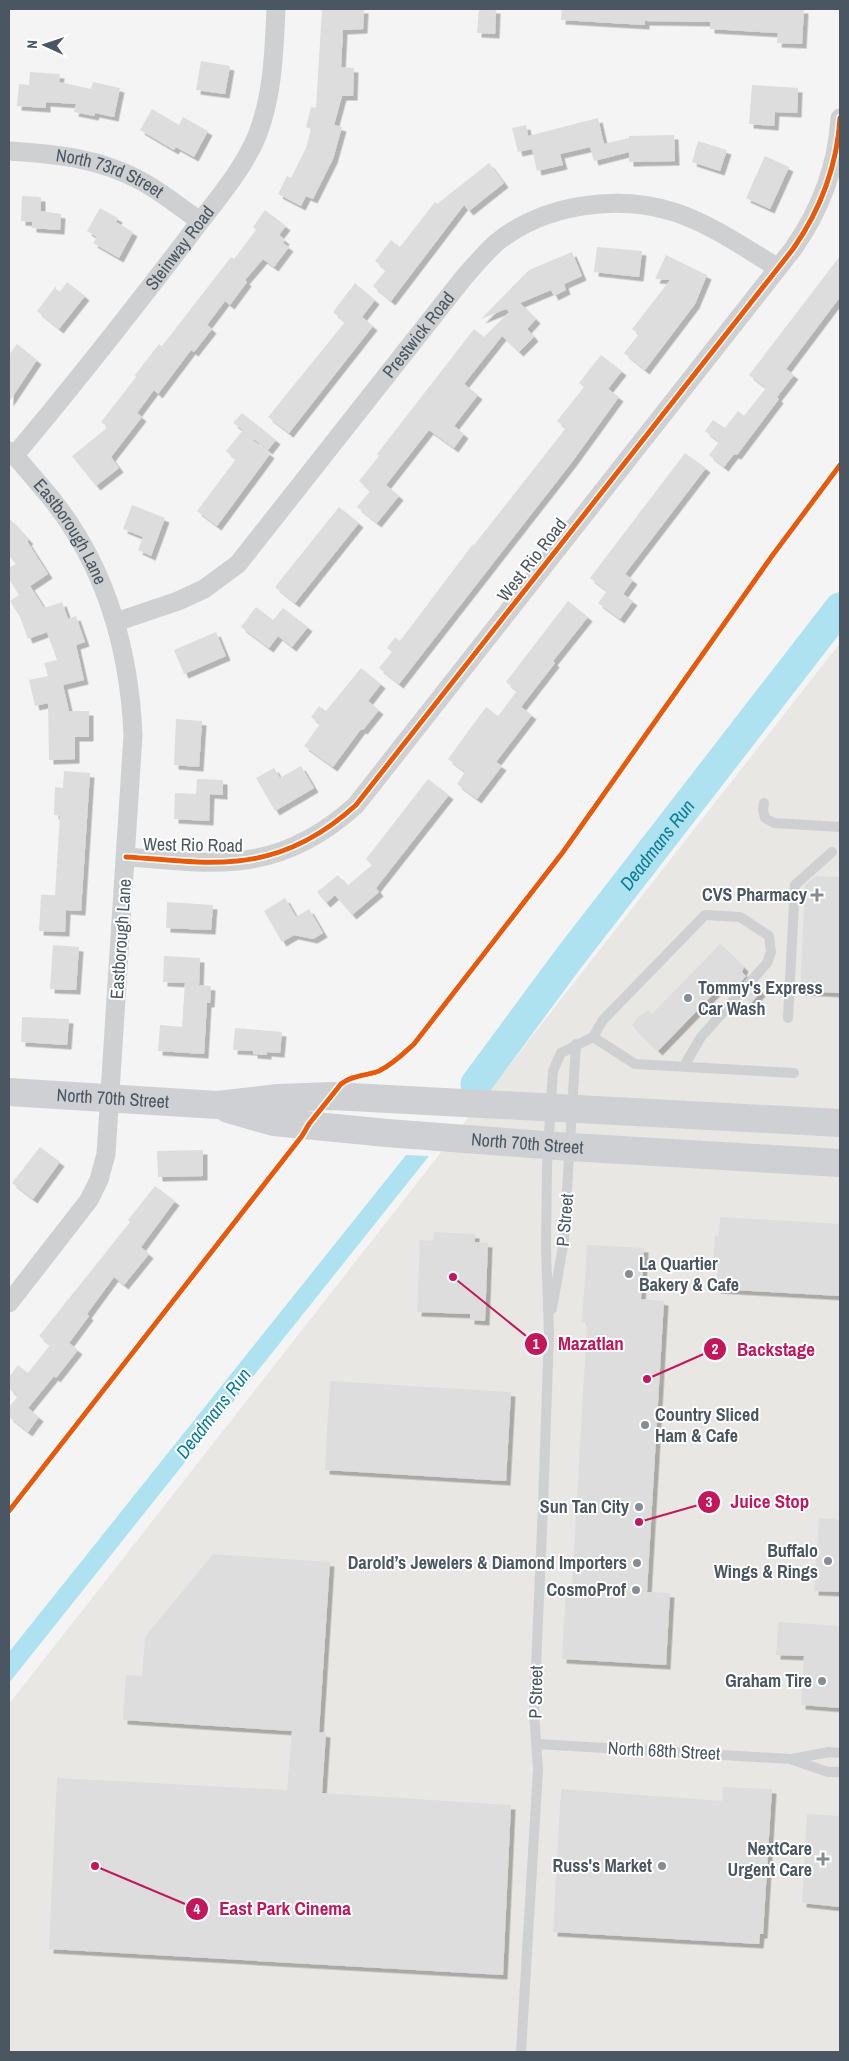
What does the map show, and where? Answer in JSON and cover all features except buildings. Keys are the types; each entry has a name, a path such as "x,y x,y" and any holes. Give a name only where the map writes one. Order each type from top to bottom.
{"main road":[{"name":"North 70th Street","path":"9,1092 217,1106 278,1098 332,1096 840,1123"},
{"name":"North 70th Street","path":"217,1106 274,1122 387,1133 559,1146 840,1163"}],"street":[{"name":"Steinway Road","path":"12,454 147,291 242,164 257,135 268,103 276,9"},
{"name":"West Rio Road","path":"126,857 208,862 252,859 307,841 346,815 365,795 778,268 807,228 826,189 837,147 840,118"},
{"name":"North 73rd Street","path":"9,151 70,156 112,167 144,182 200,221"},
{"name":"Prestwick Road","path":"116,622 204,590 238,564 465,276 496,243 520,228 558,212 585,206 613,203 649,207 674,212 699,223 778,268"},
{"name":"Eastborough Lane","path":"9,1303 89,1200 99,1180 106,1154 133,735 128,675 116,622 95,568 81,542 56,505 12,454"}],"lane":[{"path":"764,803 765,818 774,823 840,827"},
{"path":"788,1018 795,885 832,852"},
{"path":"562,1107 553,1071 561,1053 593,1037 603,1020 705,915 740,917 769,936 771,952 767,963 701,1037 684,1066"},
{"path":"593,1037 635,1064 794,1073"},
{"path":"562,1107 576,1044"},
{"name":"P Street","path":"521,2052 538,1769 534,1713 549,1332 546,1248 562,1107"},
{"name":"P Street","path":"549,1332 564,1240 559,1146 562,1107"},
{"name":"North 68th Street","path":"537,1744 790,1759 828,1752 840,1752"},
{"name":"North 68th Street","path":"790,1759 828,1772 840,1772"}],"shaded area":[{"path":"840,643 840,2052 9,2052 9,1704"}],"water":[{"path":"406,1155 429,1156 9,1683 9,1652"}],"waterway":[{"name":"Deadmans Run","path":"476,1084 569,958 840,608"}],"cycle path":[{"path":"126,857 210,862 254,859 301,843 330,826 356,805 793,249 812,219 826,187 835,154 840,118"},
{"path":"9,1511 341,1084 350,1079 379,1071 398,1059 414,1044 563,852 772,556 840,465"}],"place":[{"name":"CVS Pharmacy","path":"817,895"},
{"name":"Tommy's Express Car Wash","path":"688,998"},
{"name":"La Quartier Bakery & Cafe","path":"629,1274"},
{"name":"Mazatlan","path":"453,1277"},
{"name":"Backstage","path":"647,1379"},
{"name":"Country Sliced Ham & Cafe","path":"645,1425"},
{"name":"Sun Tan City","path":"639,1507"},
{"name":"Juice Stop","path":"639,1522"},
{"name":"Buffalo Wings & Rings","path":"828,1561"},
{"name":"Darold’s Jewelers & Diamond Importers","path":"637,1563"},
{"name":"CosmoProf","path":"636,1590"},
{"name":"Graham Tire","path":"822,1681"},
{"name":"NextCare Urgent Care","path":"823,1859"},
{"name":"East Park Cinema","path":"95,1866"},
{"name":"Russ's Market","path":"662,1866"}]}
